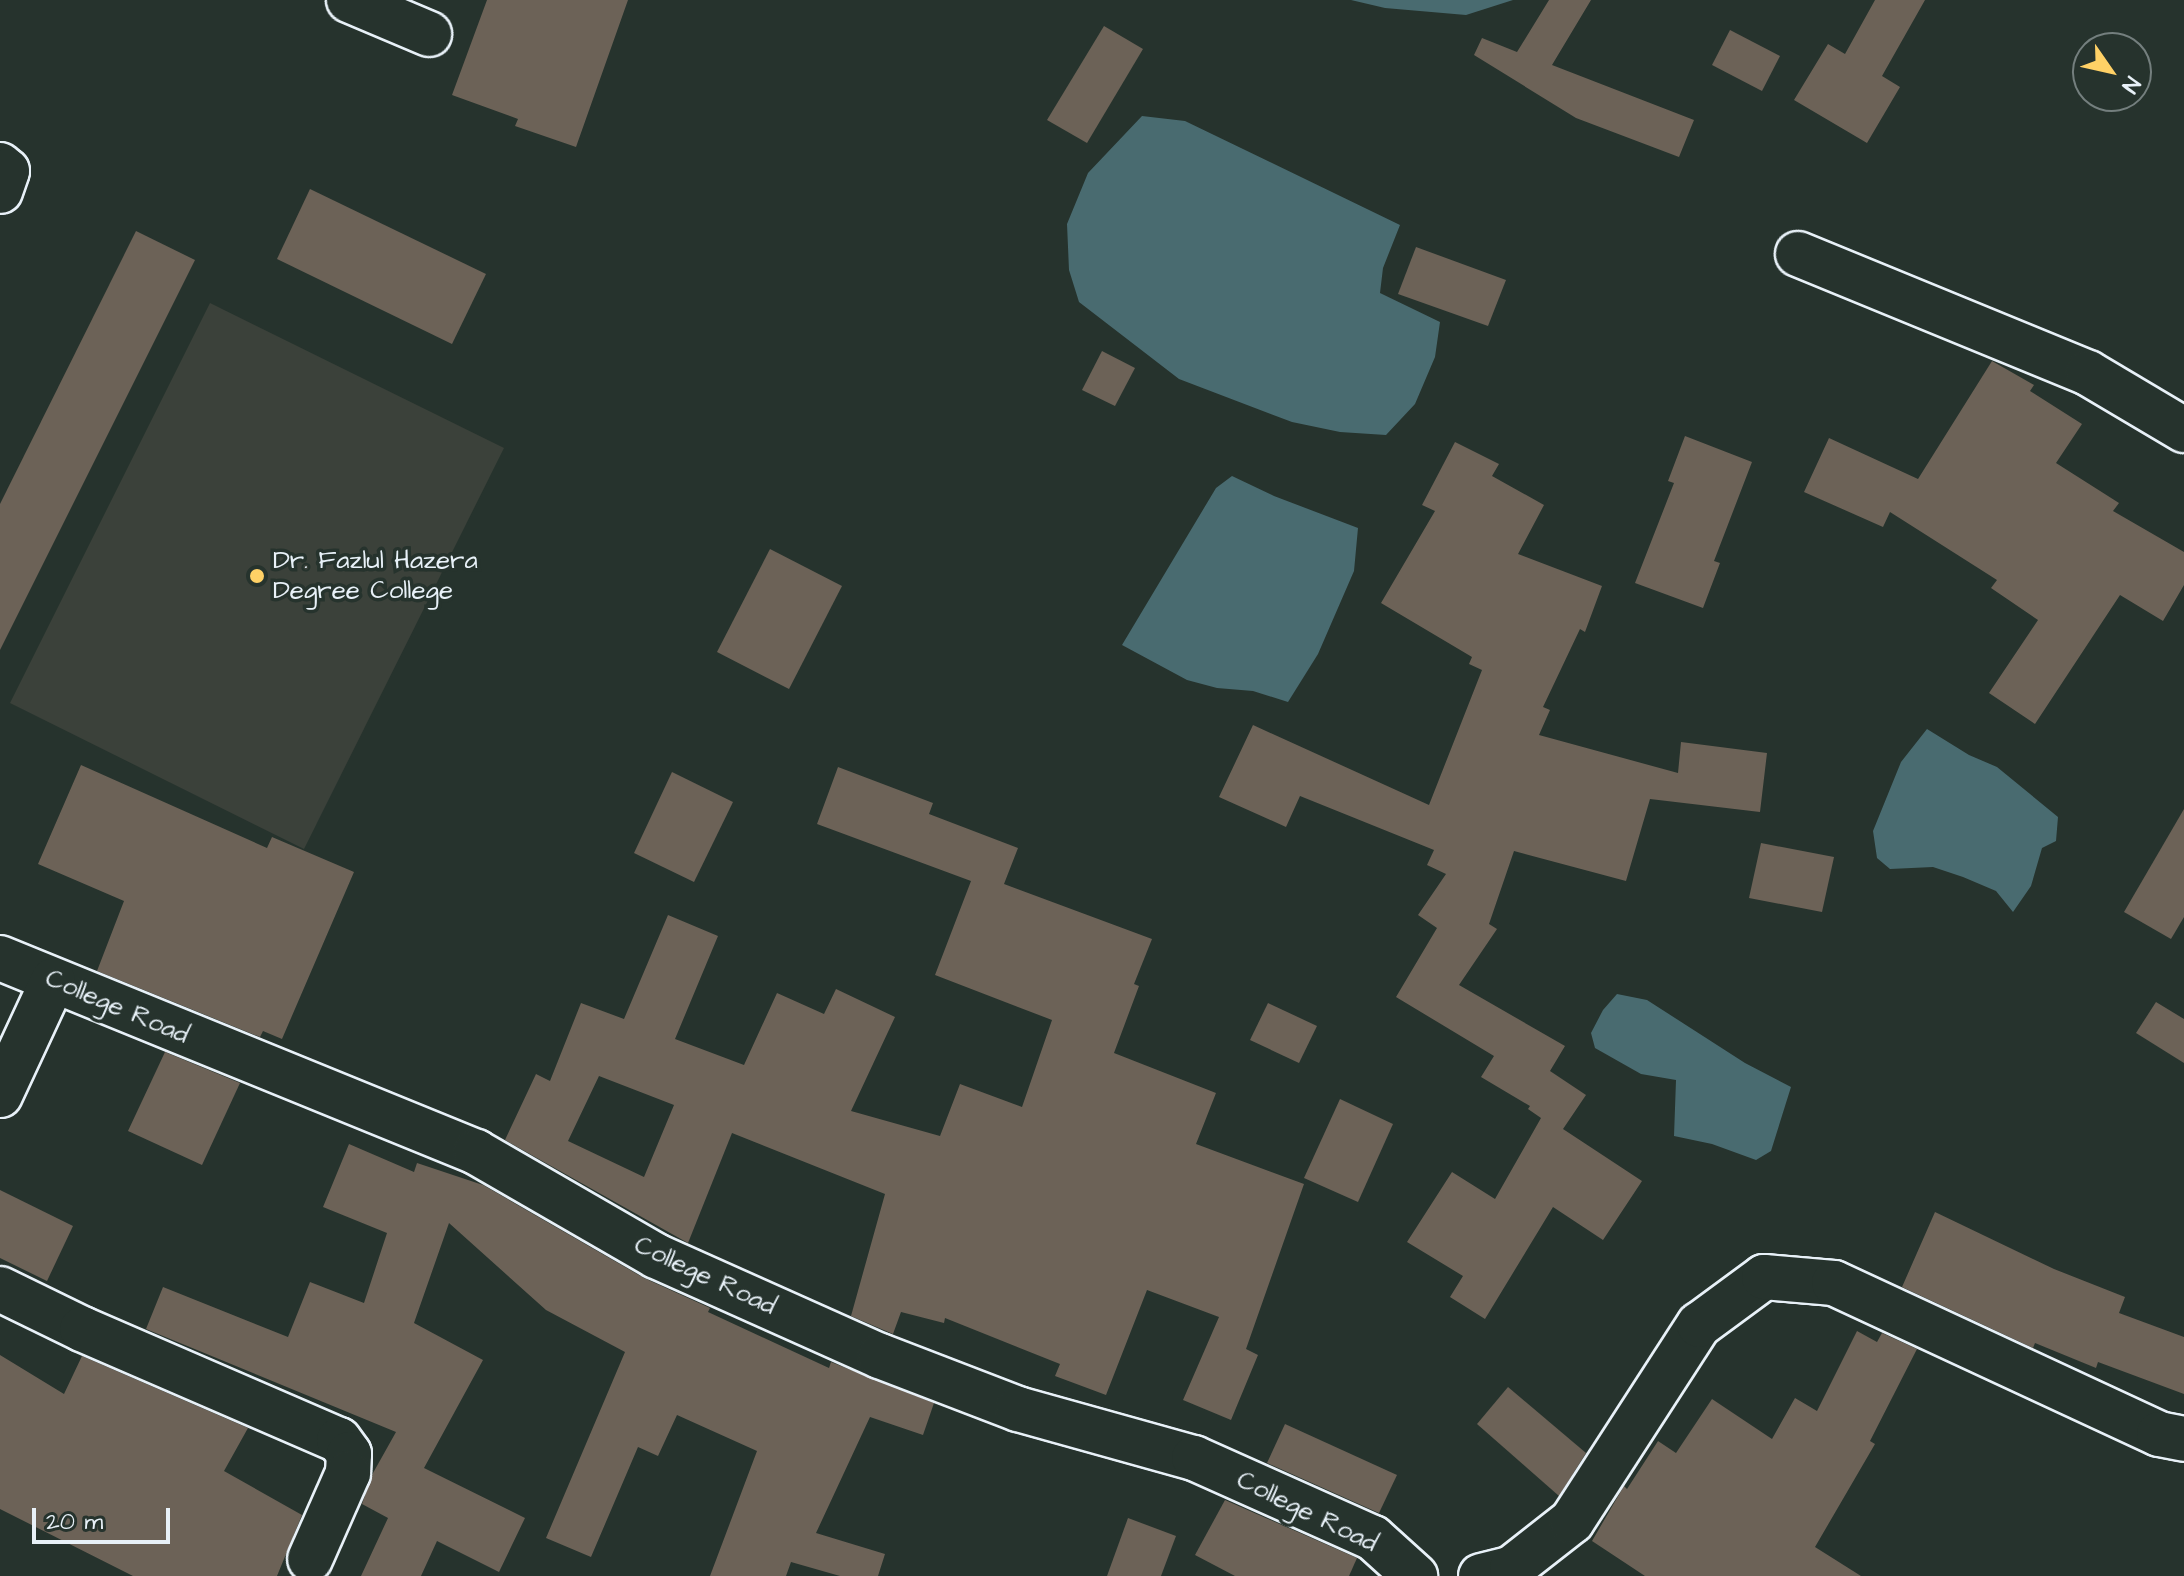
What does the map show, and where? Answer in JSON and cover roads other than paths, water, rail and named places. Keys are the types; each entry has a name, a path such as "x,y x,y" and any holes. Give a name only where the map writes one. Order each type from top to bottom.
{"street":[{"path":"349,0 429,34"},
{"path":"0,165 7,171 0,191"},
{"path":"1798,254 2088,373 2184,430"},
{"path":"2145,377 2184,401"},
{"name":"College Road","path":"0,958 476,1152 656,1256 880,1356 1018,1409 1194,1458 1373,1538 1415,1576"},
{"path":"0,1095 53,981"},
{"path":"1481,1576 1512,1568 1572,1521 1699,1325 1764,1277 1834,1283 2159,1434 2184,1439"},
{"path":"0,1289 339,1440 349,1454 348,1473 310,1559"}],"water":[{"path":"1351,0 1513,0 1466,15 1385,8"},
{"path":"1142,116 1185,121 1400,225 1383,268 1380,293 1440,322 1435,357 1415,404 1386,435 1340,432 1292,422 1179,379 1079,302 1069,270 1067,224 1088,173"},
{"path":"1232,476 1274,496 1358,528 1354,571 1318,654 1288,702 1253,691 1217,688 1187,680 1122,645 1216,488"},
{"path":"1927,729 1969,755 1997,767 2058,817 2056,841 2042,848 2031,886 2013,912 1996,891 1963,877 1933,867 1890,869 1877,858 1873,831 1901,762"},
{"path":"1617,994 1647,1000 1745,1063 1791,1087 1771,1151 1756,1160 1712,1144 1674,1136 1676,1080 1641,1074 1595,1048 1591,1033 1603,1010"}],"place":[{"name":"Dr. Fazlul Hazera Degree College","path":"257,576"}]}
